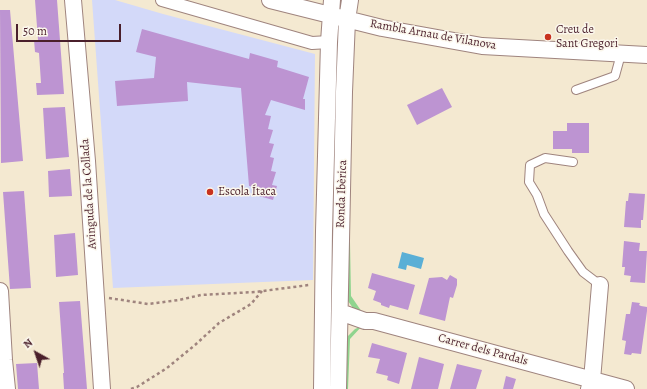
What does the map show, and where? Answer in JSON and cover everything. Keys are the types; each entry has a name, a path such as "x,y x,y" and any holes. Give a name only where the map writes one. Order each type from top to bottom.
{"street":[{"name":"Avinguda de la Collada","path":"73,0 87,160 102,389"},
{"path":"162,0 312,43 329,42"},
{"name":"Rambla Arnau de Vilanova","path":"270,0 331,7 347,20 382,28 482,46 647,55"},
{"name":"Ronda Ibèrica","path":"338,389 344,92 347,20 350,0"},
{"name":"Ronda Ibèrica","path":"322,389 324,231 331,7"},
{"path":"590,384 600,285"},
{"path":"0,291 2,360 7,389"},
{"name":"Carrer dels Pardals","path":"340,312 590,384 626,389"}],"lane":[{"path":"576,90 615,76 621,54"},
{"path":"573,162 545,158 530,165 529,182 544,214 583,272 600,285"}],"path":[{"path":"109,298 148,304 179,300 201,295 262,291 315,285"},
{"path":"131,389 137,387 167,368 219,323 250,304 262,291"}],"shaded area":[{"name":"Escola Ítaca","path":"92,0 115,0 315,54 313,280 113,288"}],"green space":[{"path":"337,97 331,389 327,389 334,98"},
{"path":"346,242 350,242 351,296 362,312 353,308 348,301"},
{"path":"362,326 350,339 348,389 344,389 345,347 347,337 355,329"}],"water":[{"path":"402,252 424,258 421,269 407,265 406,270 398,268"}],"building":[{"path":"35,0 57,0 64,94 37,95 36,83 41,83 39,53 35,52 34,40 38,40"},
{"path":"0,10 10,10 23,161 1,163"},
{"path":"142,29 249,59 250,53 278,61 277,67 309,77 303,99 305,99 305,110 271,100 265,115 271,116 268,129 273,130 269,143 274,144 270,157 274,158 271,171 276,172 272,185 277,186 273,200 252,194 254,187 249,186 241,88 187,82 188,101 117,106 115,81 154,78 156,57 136,52"},
{"path":"442,88 452,107 417,125 407,105"},
{"path":"65,107 69,157 46,159 43,108"},
{"path":"567,123 589,123 589,153 572,153 572,149 553,149 553,131 567,131"},
{"path":"70,169 72,196 49,197 48,171"},
{"path":"24,191 31,288 10,289 3,192"},
{"path":"629,193 645,194 641,228 624,227 626,201 628,201"},
{"path":"75,233 78,275 56,277 54,235"},
{"path":"624,241 640,243 639,251 647,251 645,283 630,282 631,276 624,275 625,267 622,267"},
{"path":"372,273 415,285 408,310 390,305 389,308 373,300 376,291 368,288"},
{"path":"450,275 457,279 457,285 453,298 450,297 445,321 419,314 429,278 442,277 447,280"},
{"path":"80,301 87,389 64,389 59,302"},
{"path":"632,302 640,303 639,305 647,307 647,311 641,354 632,353 631,355 624,354 626,341 622,340 626,314 630,314"},
{"path":"372,343 407,353 399,384 387,380 388,376 376,373 380,359 368,357"},
{"path":"419,357 444,364 438,389 411,389"},
{"path":"37,363 39,389 18,389 16,364"},
{"path":"457,364 482,370 476,389 450,389"},
{"path":"506,376 516,379 513,389 503,389"}],"place":[{"name":"Creu de Sant Gregori","path":"548,37"},
{"name":"Escola Ítaca","path":"210,192"}]}
